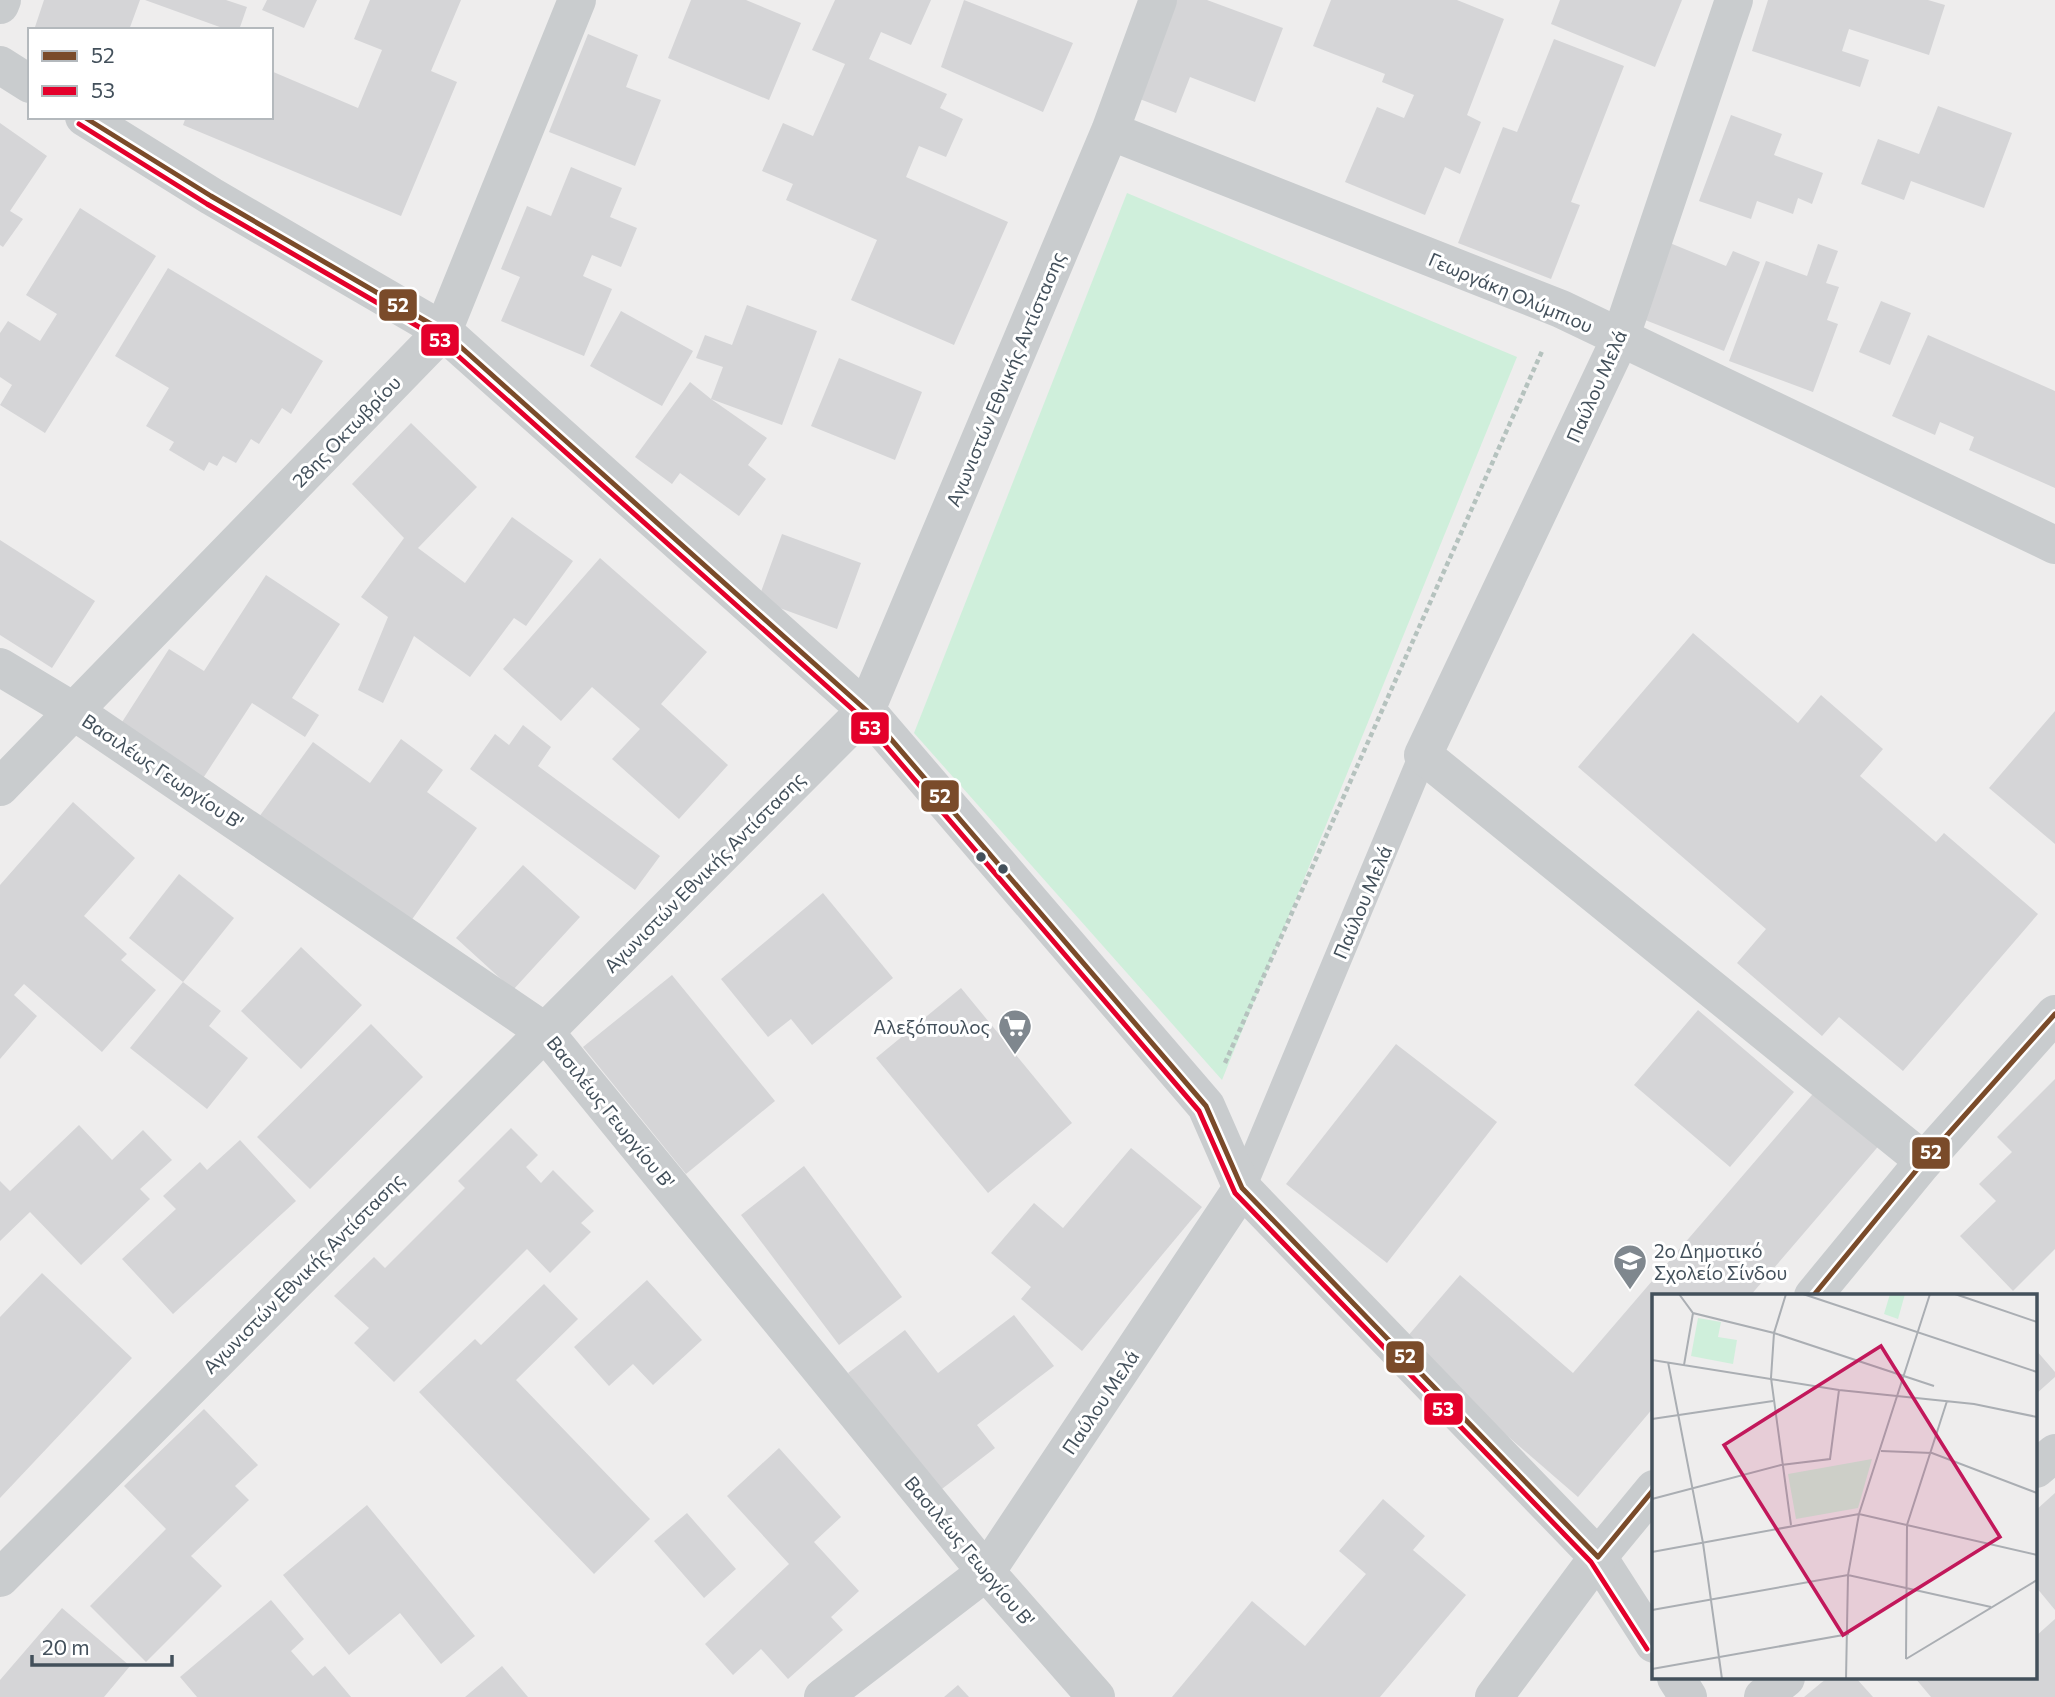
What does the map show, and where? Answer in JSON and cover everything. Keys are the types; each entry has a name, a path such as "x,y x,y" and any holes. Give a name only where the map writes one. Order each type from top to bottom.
{"street":[{"path":"0,5 2,0"},
{"name":"28ης Οκτωβρίου","path":"0,787 443,331 577,0"},
{"name":"Αγωνιστών Εθνικής Αντίστασης","path":"0,1578 866,710 1110,131 1158,0"},
{"name":"Παύλου Μελά","path":"823,1697 986,1572 1242,1188 1423,755 1620,339 1734,0"},
{"path":"0,65 28,83"},
{"path":"87,119 211,196 443,331 866,710 1206,1106 1242,1188 1598,1557 1652,1641"},
{"name":"Γεωργάκη Ολύμπιου","path":"1110,131 1561,309 2055,545"},
{"name":"Βασιλέως Γεωργίου Β'","path":"0,667 75,712 544,1031 986,1572 1096,1697"},
{"path":"1423,755 1924,1161"},
{"path":"1815,1294 1924,1161 2055,1014"},
{"path":"2038,1467 2055,1453"},
{"path":"1494,1697 1598,1557 1652,1491"},
{"path":"1677,1680 1688,1697"},
{"path":"1763,1697 1784,1680"}],"path":[{"path":"1206,1106 1561,309"}],"green space":[{"path":"1127,193 1517,357 1222,1080 914,733"}],"building":[{"path":"44,0 140,0 130,28 35,28"},
{"path":"145,0 226,0 247,7 240,28 222,28"},
{"path":"267,0 317,0 304,28 262,10"},
{"path":"370,0 461,0 431,71 457,82 401,216 183,125 185,119 273,119 273,72 358,108 382,50 354,39"},
{"path":"691,0 746,0 801,23 769,100 668,58"},
{"path":"835,0 931,0 911,45 881,32 869,59 947,94 940,108 963,119 946,157 919,146 906,177 1008,222 954,345 851,300 877,240 786,200 793,184 762,171 783,123 813,136 845,64 812,50"},
{"path":"964,0 1073,43 1043,112 941,67"},
{"path":"1167,0 1207,0 1283,28 1255,102 1190,77 1176,113 1132,96"},
{"path":"1331,0 1457,0 1504,19 1467,115 1481,122 1460,174 1445,167 1425,215 1345,182 1377,107 1404,118 1414,95 1382,82 1385,74 1313,46"},
{"path":"1560,0 1682,0 1655,67 1551,24"},
{"path":"1768,0 1928,0 1945,5 1929,55 1849,29 1842,51 1869,60 1860,87 1752,51"},
{"path":"588,34 638,55 626,87 661,100 635,166 549,132"},
{"path":"1554,39 1624,66 1571,202 1580,205 1551,279 1458,243 1503,127 1517,132"},
{"path":"1938,106 2012,133 1984,208 1911,181 1904,200 1861,184 1878,139 1919,154"},
{"path":"1731,115 1782,134 1774,155 1823,173 1812,204 1798,198 1793,214 1757,201 1751,219 1699,201"},
{"path":"0,123 47,156 10,211 23,219 3,247 0,245"},
{"path":"571,167 622,188 610,217 637,228 621,267 592,255 583,276 612,289 584,356 501,321 520,277 501,269 527,206 551,216"},
{"path":"80,208 156,256 45,433 0,405 12,385 0,377 0,333 8,321 40,341 57,314 26,295"},
{"path":"1665,241 1726,266 1733,251 1760,262 1724,351 1635,316"},
{"path":"1818,244 1838,251 1826,283 1839,287 1827,320 1838,324 1813,392 1729,361 1766,261 1807,276"},
{"path":"168,268 323,361 291,414 282,408 259,444 251,439 236,463 223,456 217,466 209,462 204,471 169,450 174,442 146,426 169,388 115,356"},
{"path":"1881,301 1911,313 1890,365 1859,352"},
{"path":"747,305 817,331 782,425 711,399 723,367 696,358 705,335 732,345"},
{"path":"621,311 693,351 662,406 590,366"},
{"path":"1928,335 2055,391 2055,488 1969,450 1974,437 1940,422 1935,435 1892,416"},
{"path":"839,358 922,392 895,460 811,426"},
{"path":"690,382 767,438 748,465 766,479 739,516 680,473 672,484 635,457"},
{"path":"411,423 477,487 418,548 465,583 512,517 573,561 526,626 514,618 470,677 414,636 383,703 358,690 388,617 361,597 404,538 352,484"},
{"path":"782,534 861,563 837,629 758,600"},
{"path":"0,540 95,601 52,668 0,635"},
{"path":"600,558 707,652 661,704 728,765 679,819 612,759 640,729 592,687 561,721 503,669"},
{"path":"266,575 340,624 292,698 319,715 305,737 252,703 198,786 115,733 169,649 204,671"},
{"path":"1693,633 1798,723 1821,695 1883,749 1860,776 1936,842 1944,833 2038,914 1903,1071 1839,1017 1822,1036 1737,963 1766,929 1578,767"},
{"path":"2055,711 2055,844 1989,788"},
{"path":"523,725 551,747 538,766 660,856 635,890 470,769 495,734 509,745"},
{"path":"401,739 443,770 427,792 477,828 408,925 259,817 313,742 370,783"},
{"path":"73,802 135,858 84,916 127,954 121,960 156,990 102,1052 24,984 14,995 37,1016 0,1059 0,885"},
{"path":"523,865 580,917 513,990 456,938"},
{"path":"179,874 234,918 183,982 129,938"},
{"path":"823,893 893,978 812,1045 791,1019 768,1037 721,979"},
{"path":"301,947 362,1005 301,1069 241,1011"},
{"path":"672,975 775,1101 686,1174 583,1047"},
{"path":"183,982 221,1011 209,1026 248,1058 207,1109 130,1048"},
{"path":"961,988 1072,1123 988,1193 876,1058"},
{"path":"1698,1010 1794,1092 1730,1167 1634,1085"},
{"path":"371,1024 423,1077 310,1189 257,1137"},
{"path":"1396,1044 1497,1122 1387,1263 1286,1184"},
{"path":"2055,1079 2055,1249 2013,1291 1960,1236 1996,1201 1979,1184 2012,1152 1997,1137"},
{"path":"1824,1081 1888,1135 1752,1294 1652,1294 1652,1409 1578,1497 1401,1344 1460,1275 1573,1373"},
{"path":"79,1125 112,1160 143,1130 172,1160 140,1189 150,1199 81,1265 30,1212 0,1241 0,1181 10,1191"},
{"path":"511,1128 538,1155 526,1167 541,1183 553,1170 594,1211 581,1223 591,1232 550,1273 527,1249 394,1382 354,1343 369,1328 334,1296 374,1257 385,1268 465,1188 458,1181"},
{"path":"240,1140 296,1201 173,1314 122,1259 176,1209 163,1196 200,1162 207,1170"},
{"path":"1131,1148 1202,1207 1082,1351 1021,1299 1031,1287 991,1253 1034,1203 1063,1228"},
{"path":"804,1166 902,1297 839,1345 741,1215"},
{"path":"42,1273 132,1358 0,1498 0,1317"},
{"path":"647,1280 702,1340 653,1385 633,1364 609,1386 574,1347"},
{"path":"544,1284 578,1319 516,1380 650,1519 594,1574 419,1392 475,1339 481,1345"},
{"path":"1014,1315 1054,1366 977,1425 995,1448 938,1492 848,1373 905,1330 938,1373"},
{"path":"2038,1352 2055,1372 2055,1377 2038,1392"},
{"path":"204,1409 258,1465 235,1486 249,1500 191,1556 222,1586 146,1662 90,1606 166,1529 124,1486"},
{"path":"779,1448 841,1517 814,1542 859,1591 831,1617 843,1630 788,1679 761,1649 733,1675 705,1644 789,1564 727,1496"},
{"path":"2055,1493 2055,1610 2038,1589 2038,1508"},
{"path":"1383,1499 1425,1536 1413,1550 1466,1595 1380,1697 1172,1697 1252,1601 1305,1646 1366,1574 1339,1551"},
{"path":"367,1505 475,1636 441,1664 400,1613 349,1655 283,1575"},
{"path":"687,1513 736,1569 704,1598 654,1541"},
{"path":"271,1600 304,1639 291,1651 313,1676 325,1666 351,1697 197,1697 180,1677"},
{"path":"62,1608 130,1666 104,1697 0,1697 0,1680"},
{"path":"2055,1619 2055,1697 1931,1697 1917,1680 2038,1680 2038,1634"},
{"path":"502,1666 528,1697 465,1697"},
{"path":"1825,1680 1858,1680 1873,1697 1804,1697"},
{"path":"958,1685 969,1697 944,1697"}],"transit line":[{"name":"52","path":"87,119 211,196 443,331 866,710 1206,1106 1242,1188 1598,1557 1652,1491"},
{"name":"53","path":"79,124 207,204 438,338 860,716 1199,1111 1235,1193 1591,1562 1647,1649"},
{"name":"52","path":"1815,1294 1924,1161 2055,1014"}],"place":[{"name":"Αλεξόπουλος","path":"1015,1056"},
{"name":"2o Δημοτικό Σχολείο Σίνδου","path":"1630,1291"}]}
